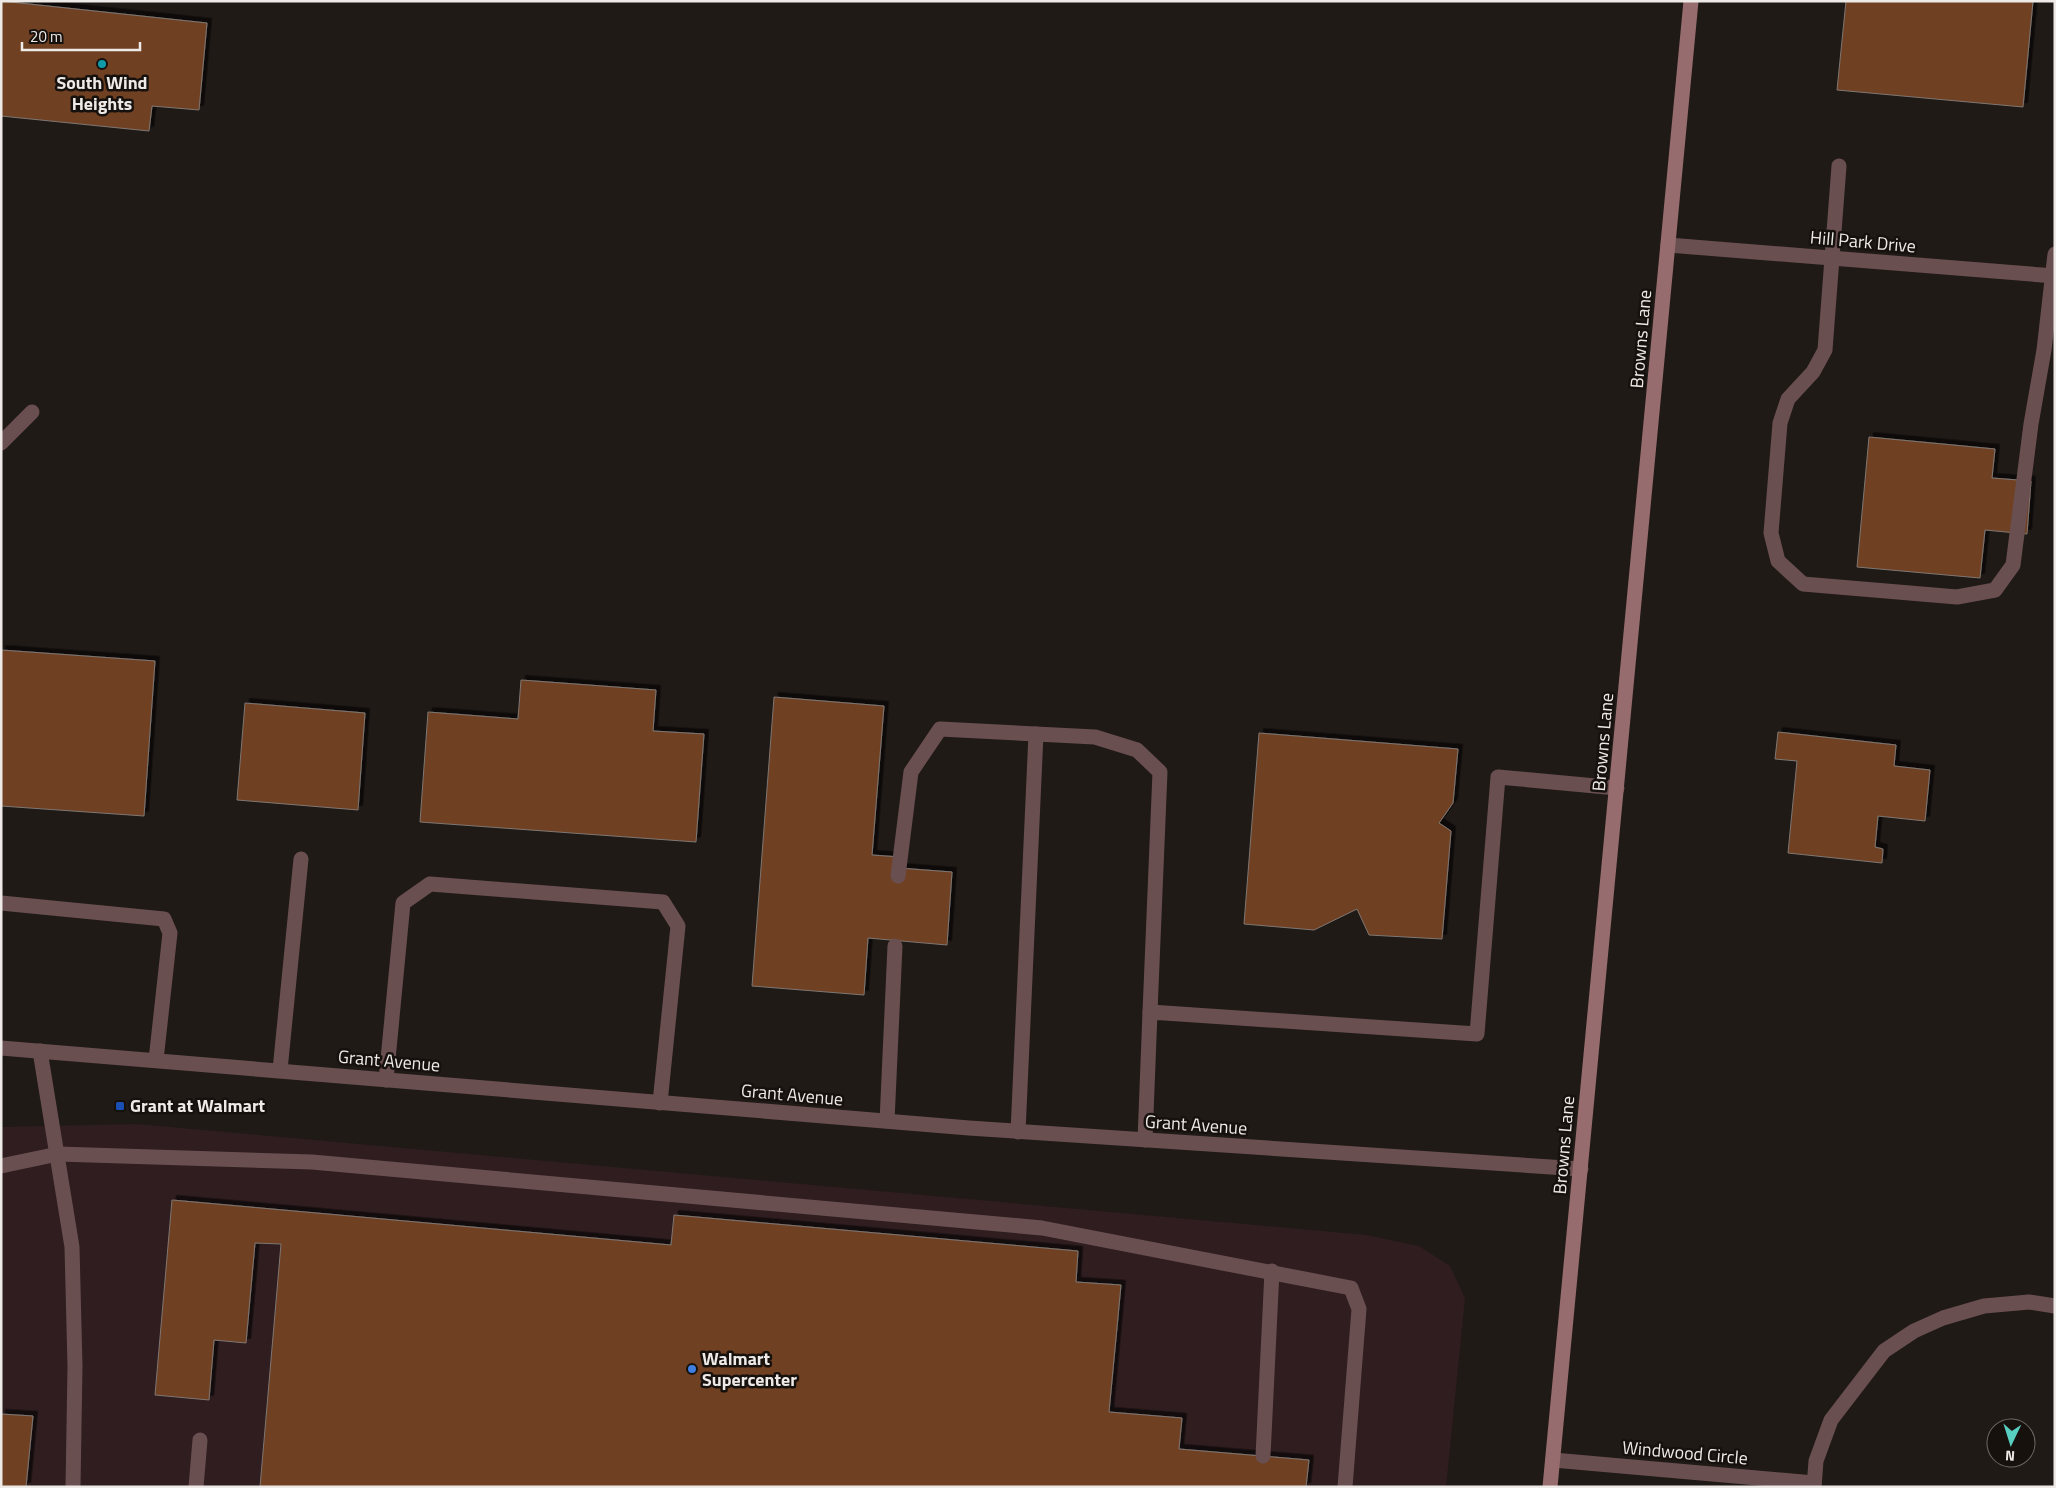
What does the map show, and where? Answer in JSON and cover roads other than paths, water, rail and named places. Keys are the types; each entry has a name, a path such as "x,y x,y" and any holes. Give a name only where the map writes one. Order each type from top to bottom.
{"street":[{"name":"Browns Lane","path":"1550,1487 1691,1"},
{"path":"1839,166 1825,350 1813,372 1788,399 1780,423 1771,534 1778,561 1803,584 1957,597 1995,590 2013,565 2031,424 2044,350 2055,254"},
{"name":"Hill Park Drive","path":"1668,245 2053,276"},
{"path":"1,443 32,412"},
{"path":"898,876 911,772 940,729 1095,738 1137,750 1160,772 1144,1140"},
{"path":"1018,1132 1036,734"},
{"path":"1150,1012 1477,1034 1498,777 1617,788"},
{"path":"280,1070 301,859"},
{"path":"386,1080 403,903 430,884 663,902 678,926 660,1103"},
{"path":"1,903 164,918 170,933 156,1060"},
{"path":"887,1121 895,946"},
{"name":"Grant Avenue","path":"1,1048 1018,1132 1581,1169"},
{"path":"40,1051 72,1247 75,1366 72,1487"},
{"path":"1,1166 58,1154 312,1162 1042,1228 1272,1271 1351,1288 1359,1309 1345,1487"},
{"path":"1264,1456 1272,1271"},
{"name":"Windwood Circle","path":"1553,1460 1814,1485 1816,1461 1831,1420 1884,1351 1914,1331 1943,1318 1984,1306 2029,1302 2055,1306"},
{"path":"196,1487 200,1440"}],"place":[{"name":"South Wind Heights","path":"102,64"},
{"name":"Grant at Walmart","path":"120,1106"},
{"name":"Walmart Supercenter","path":"692,1369"}]}
